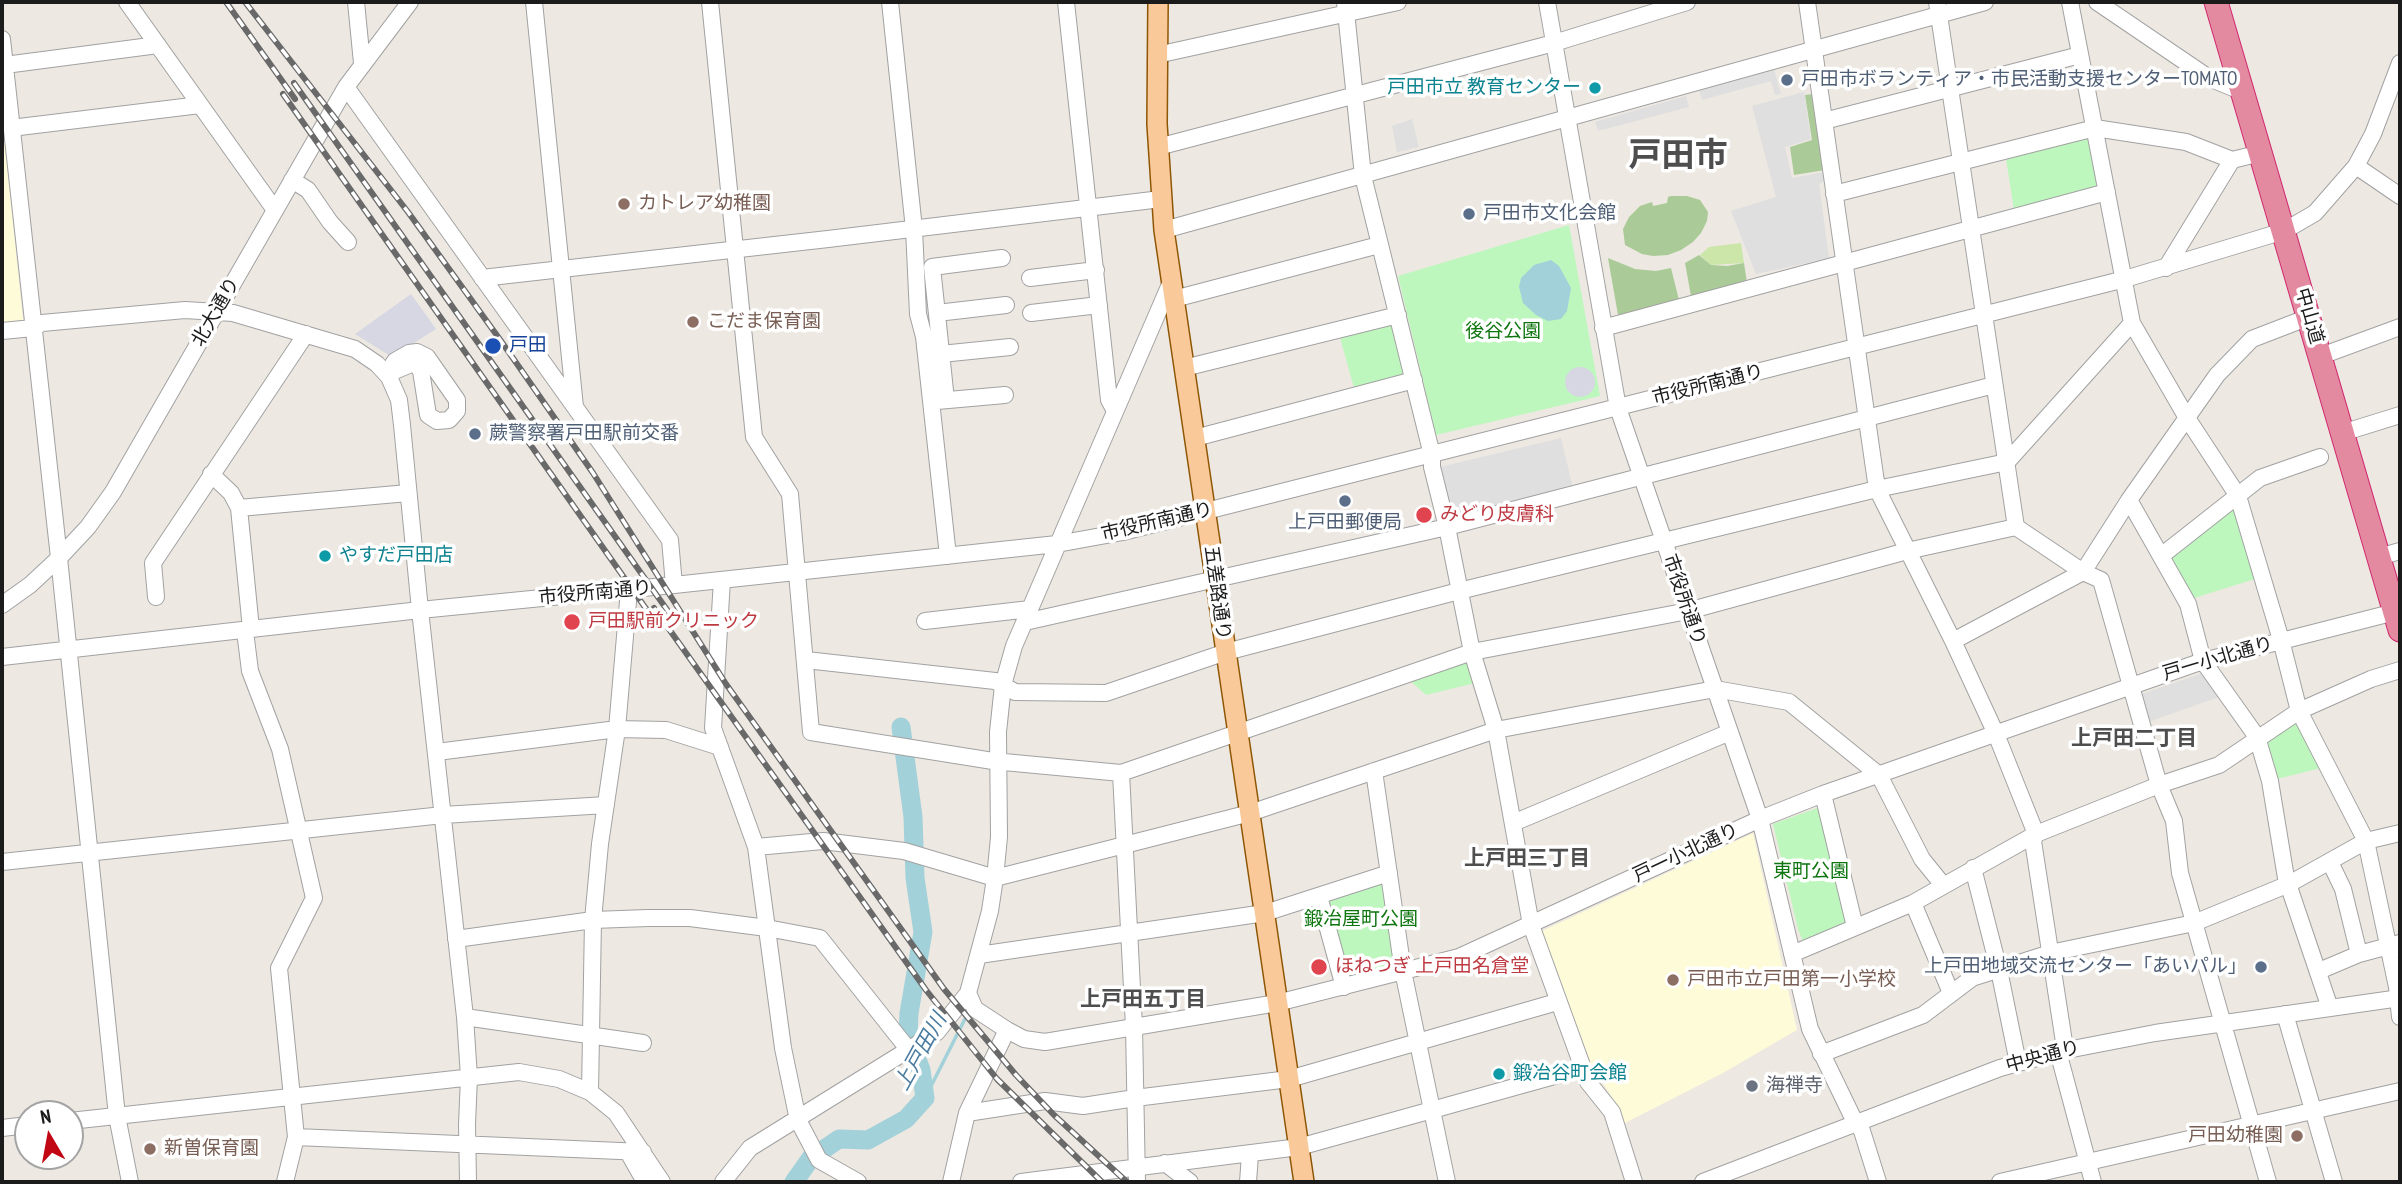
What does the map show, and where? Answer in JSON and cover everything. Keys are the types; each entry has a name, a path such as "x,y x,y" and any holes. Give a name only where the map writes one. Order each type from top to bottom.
{"highway":[{"name":"中山道","path":"2216,2 2343,433 2389,554 2398,621"}],"main road":[{"name":"五差路通り","path":"1158,2 1158,147 1164,230 1304,1182"}],"street":[{"path":"127,2 275,210"},
{"path":"356,2 362,63"},
{"name":"北大通り","path":"2,605 30,585 59,558 88,527 113,492 346,87 410,2"},
{"path":"534,2 576,409"},
{"path":"710,2 754,437 790,495 811,732 997,761 1121,774 1472,652 1688,611 1907,551 2016,527 2083,572 2101,580 2159,785 2174,821 2180,873 2268,1182"},
{"path":"890,2 914,229 918,314 939,401"},
{"path":"1066,2 1109,400 1115,411"},
{"path":"1157,55 1346,8 1398,2"},
{"name":"市役所通り","path":"1547,2 1618,408 1760,819 1810,1029 1865,1137 1878,1182"},
{"path":"1158,147 1554,43 1687,2"},
{"path":"1807,2 1877,489 1996,734 2036,834 2034,841 2064,1042 2060,1059 2093,1182"},
{"path":"1164,230 1814,51 1938,8 1985,2"},
{"path":"2070,2 2132,323 2187,418 2238,496 2299,711 2366,841 2395,945 2400,1017"},
{"path":"2097,2 2209,78 2243,92"},
{"path":"1346,8 1363,176 1432,455 1432,467 1472,652 1496,730 1531,925 1588,1082 1612,1112 1634,1182"},
{"path":"1938,8 2016,527"},
{"path":"2,39 117,1116 130,1182"},
{"path":"5,65 158,45"},
{"path":"1824,121 2080,55"},
{"name":"市役所南通り","path":"2,657 420,610 1057,544 1124,532 2125,279 2284,231 2315,213 2356,166 2373,134 2400,65"},
{"path":"346,87 670,540 674,585"},
{"path":"11,128 200,104"},
{"path":"1834,194 2095,128 2186,142 2232,160 2261,153"},
{"path":"2166,268 2232,160"},
{"path":"2356,166 2400,195"},
{"path":"292,180 308,190 348,242"},
{"path":"1603,328 2107,192"},
{"path":"482,278 1161,199"},
{"path":"723,1182 750,1149 937,1032 971,1001 995,878 999,837 997,761 1003,685 1027,615 1057,544 1115,411 1173,290 1380,245"},
{"path":"948,556 939,401 941,354 932,267 1002,258"},
{"path":"1030,278 1096,270"},
{"path":"1031,313 1099,304"},
{"path":"937,313 1006,305"},
{"path":"2,331 33,328 42,323 185,310 217,311 233,313 363,353 387,374 399,400 465,1017 469,1077 468,1182"},
{"path":"1184,368 1398,315"},
{"path":"1953,641 2083,572 2129,500 2217,375 2252,339 2309,317"},
{"path":"806,660 995,681 1015,692 1106,693 1226,652 1459,591 1877,489 2007,462 2132,323"},
{"path":"2321,356 2400,327"},
{"path":"156,597 153,564 306,334"},
{"path":"941,354 1010,347"},
{"path":"409,353 424,354 455,395 457,411 449,420 443,422 428,415 421,371 417,365 411,364 387,374 395,362 409,353"},
{"path":"1195,438 1414,380"},
{"path":"925,621 1027,615 1215,579 1447,527 1994,384"},
{"path":"939,401 1005,395"},
{"path":"2343,433 2400,415"},
{"path":"2161,556 2260,478 2320,457"},
{"path":"211,474 231,493 239,508 250,671 280,749 314,898 279,968 296,1137 285,1182"},
{"path":"239,508 408,493"},
{"path":"2129,500 2188,604 2203,661 2258,737 2270,781 2286,878 2330,1008"},
{"path":"722,580 713,728 756,847 783,1048 797,1120 816,1154 858,1182"},
{"path":"590,1092 593,920 600,844 617,729 629,590"},
{"name":"戸一小北通り","path":"971,1001 1007,1030 1024,1039 1045,1042 1278,1003 1459,957 1760,819 1823,794 2203,661 2281,640 2398,621"},
{"path":"1792,954 1913,903 2036,834 2159,785 2219,765 2299,711 2371,679 2400,670"},
{"path":"756,847 823,841 904,851 995,878 1250,813 1496,730 1715,689 1789,702 1879,775 1923,859 1943,885"},
{"path":"437,752 617,729 666,730 720,747"},
{"path":"1513,823 1730,732"},
{"path":"1374,771 1403,971 1447,1182"},
{"path":"1121,774 1134,1027 1137,1174"},
{"path":"1823,794 1855,927"},
{"path":"2,862 443,815 607,805"},
{"path":"1821,1054 1923,1015 1972,978 2050,953 2194,923 2289,884 2366,841 2400,833"},
{"path":"2330,862 2343,889 2359,954"},
{"path":"1973,868 1999,970 2018,1063"},
{"path":"979,955 1265,913 1389,873"},
{"path":"1320,896 1344,987"},
{"path":"1913,903 1951,993"},
{"path":"456,939 593,920 690,918 820,938 912,1047"},
{"path":"2319,971 2359,954 2395,945"},
{"name":"中央通り","path":"1703,1182 2018,1063 2062,1051 2222,1023 2399,998"},
{"path":"967,1113 1045,1101 1083,1106 1289,1079 1558,1002"},
{"path":"2285,1014 2334,1182"},
{"path":"465,1017 643,1043"},
{"path":"951,1182 967,1113 1007,1030"},
{"path":"1021,1182 1137,1174 1165,1163 1299,1147 1583,1068"},
{"path":"84,1120 519,1072 559,1079 590,1092 616,1113 636,1152 645,1182"},
{"path":"2000,1182 2400,1091"},
{"path":"296,1137 636,1152 662,1182"},
{"path":"1248,1182 1251,1154"},
{"path":"1165,1163 1190,1182"}],"shaded area":[{"path":"1774,70 1781,94 1775,95 1771,81 1702,100 1699,90"},
{"path":"1804,92 1811,139 1785,147 1792,178 1824,172 1825,181 1819,184 1829,258 1756,274 1731,211 1776,197 1752,106"},
{"path":"1686,96 1689,107 1598,131 1595,122"},
{"path":"2,117 23,320 2,323"},
{"path":"1412,119 1419,147 1397,152 1392,126"},
{"path":"411,294 436,329 392,357 355,334"},
{"path":"1580,367 1590,372 1595,382 1590,392 1580,397 1570,392 1565,382 1570,372"},
{"path":"1561,438 1573,488 1453,519 1440,467"},
{"path":"2203,673 2222,696 2145,723 2139,695"},
{"name":"戸田市立戸田第一小学校","path":"1753,833 1797,1030 1723,1073 1623,1124 1620,1109 1592,1067 1542,931"}],"green space":[{"path":"1813,94 1825,170 1794,175 1790,147 1812,140 1805,95"},
{"path":"2090,131 2100,187 2014,210 2005,152"},
{"path":"1671,196 1687,196 1700,200 1708,212 1701,233 1693,242 1668,255 1653,256 1642,254 1625,245 1623,229 1629,217 1640,206 1652,202 1653,206 1667,203 1668,197"},
{"name":"後谷公園","path":"1569,225 1600,396 1436,435 1398,276"},
{"path":"1741,243 1744,263 1711,265 1700,255 1709,247"},
{"path":"1699,255 1711,265 1744,263 1747,283 1691,296 1685,263"},
{"path":"1608,258 1635,269 1656,271 1671,268 1679,300 1618,315"},
{"path":"1390,320 1405,376 1354,388 1339,334"},
{"path":"2237,502 2258,578 2191,599 2167,557"},
{"path":"1470,658 1475,683 1426,695 1408,679"},
{"path":"2298,720 2321,768 2273,780 2264,739"},
{"name":"東町公園","path":"1823,806 1850,920 1804,944 1773,824"},
{"name":"鍛冶屋町公園","path":"1386,878 1397,966 1345,978 1323,898"}],"water":[{"path":"1551,260 1559,266 1571,288 1567,311 1561,319 1548,321 1536,315 1523,303 1519,287 1521,278 1534,265"}],"waterway":[{"path":"794,1182 811,1158 839,1139 868,1140 906,1119 925,1098 921,1070 908,1036 909,1013 923,932 915,878 913,817 901,727"},
{"name":"上戸田川","path":"925,1098 969,1011"}],"railway":[{"path":"226,2 295,99"},
{"path":"245,2 408,212 501,341 593,473 726,684 944,989 1016,1075 1054,1115 1127,1182"},
{"path":"294,83 670,614"},
{"path":"283,94 654,620"},
{"path":"654,608 926,990 997,1079 1102,1182"}],"place":[{"name":"戸田市ボランティア・市民活動支援センターTOMATO","path":"1787,80"},
{"name":"戸田市立 教育センター","path":"1595,88"},
{"name":"カトレア幼稚園","path":"624,204"},
{"name":"戸田市文化会館","path":"1469,214"},
{"name":"こだま保育園","path":"693,322"},
{"name":"戸田","path":"493,346"},
{"name":"蕨警察署戸田駅前交番","path":"475,434"},
{"name":"上戸田郵便局","path":"1345,501"},
{"name":"みどり皮膚科","path":"1424,515"},
{"name":"やすだ戸田店","path":"325,556"},
{"name":"戸田駅前クリニック","path":"572,622"},
{"name":"ほねつぎ 上戸田名倉堂","path":"1319,967"},
{"name":"上戸田地域交流センター「あいパル」","path":"2261,967"},
{"name":"戸田市立戸田第一小学校","path":"1673,980"},
{"name":"鍛冶谷町会館","path":"1499,1074"},
{"name":"海禅寺","path":"1752,1086"},
{"name":"戸田幼稚園","path":"2297,1136"},
{"name":"新曽保育園","path":"150,1149"}],"district":[{"name":"戸田市","path":"1678,157"},
{"name":"上戸田二丁目","path":"2134,739"},
{"name":"上戸田三丁目","path":"1527,859"},
{"name":"上戸田五丁目","path":"1143,1000"}]}
